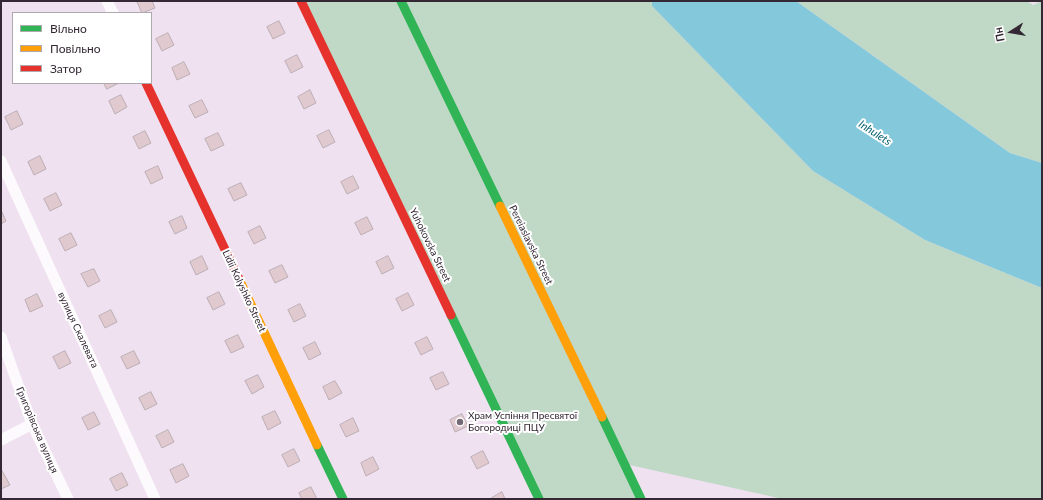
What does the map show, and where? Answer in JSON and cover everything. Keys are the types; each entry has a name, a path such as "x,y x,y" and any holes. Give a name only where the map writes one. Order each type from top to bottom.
{"street":[{"path":"107,1 112,12"},
{"name":"Yuhokovska Street","path":"301,1 539,499"},
{"name":"Pereiaslavska Street","path":"401,1 642,499"},
{"name":"Lidii Kolyshko Street","path":"146,84 343,499"},
{"name":"вулиця Скалевата","path":"1,161 155,499"},
{"name":"Григорівська вулиця","path":"2,342 32,424 68,499"},
{"path":"1,440 32,424"}],"green space":[{"path":"302,1 652,1 652,6 813,171 925,240 1042,288 1042,499 783,499 625,464 641,499 539,499"},
{"path":"796,1 1027,1 1033,5 1042,1 1042,163 1010,153"}],"water":[{"name":"Inhulets","path":"652,1 796,1 1010,153 1042,163 1042,288 925,240 813,171 652,6"}],"building":[{"path":"152,1 155,8 142,12 137,2"},
{"path":"279,21 285,33 273,39 267,27"},
{"path":"168,33 174,45 162,51 156,39"},
{"path":"297,55 303,67 291,73 285,61"},
{"path":"184,62 190,74 177,80 172,68"},
{"path":"104,84 117,84 107,89"},
{"path":"310,90 316,103 304,109 298,97"},
{"path":"121,95 127,107 115,114 109,101"},
{"path":"202,100 208,112 195,118 189,106"},
{"path":"17,111 23,124 11,130 5,117"},
{"path":"329,130 335,142 323,148 317,136"},
{"path":"145,131 151,143 139,149 133,137"},
{"path":"218,133 224,145 211,151 205,139"},
{"path":"40,156 46,169 34,175 28,162"},
{"path":"158,166 163,178 151,184 145,172"},
{"path":"353,176 359,188 347,194 341,182"},
{"path":"241,183 247,195 234,201 228,189"},
{"path":"56,193 62,205 50,211 44,199"},
{"path":"1,210 6,221 1,224"},
{"path":"182,216 187,228 175,234 169,222"},
{"path":"367,217 373,229 361,235 355,223"},
{"path":"260,226 266,238 254,244 248,232"},
{"path":"71,233 77,245 65,251 59,239"},
{"path":"202,256 208,269 196,275 190,262"},
{"path":"388,256 394,268 382,274 376,262"},
{"path":"282,265 288,277 275,283 269,271"},
{"path":"94,269 100,281 88,287 81,274"},
{"path":"219,292 225,304 213,310 207,298"},
{"path":"408,293 414,305 402,311 396,299"},
{"path":"37,294 43,306 30,312 25,300"},
{"path":"300,304 306,316 294,322 288,310"},
{"path":"111,310 117,322 105,328 99,316"},
{"path":"238,335 244,347 231,353 225,341"},
{"path":"427,337 433,349 421,355 415,343"},
{"path":"315,342 321,354 309,360 303,348"},
{"path":"65,351 71,363 59,369 53,357"},
{"path":"134,351 140,363 127,369 121,357"},
{"path":"443,372 449,384 436,390 430,378"},
{"path":"258,375 264,387 252,394 245,381"},
{"path":"335,381 342,393 329,400 323,387"},
{"path":"151,392 157,404 145,410 139,398"},
{"path":"275,411 281,423 268,430 262,417"},
{"path":"94,412 100,424 88,430 82,418"},
{"path":"462,414 468,426 455,432 450,420"},
{"path":"353,418 359,431 346,437 340,425"},
{"path":"168,430 174,442 162,448 156,436"},
{"path":"294,449 300,461 288,467 282,455"},
{"path":"483,451 489,463 477,469 471,457"},
{"path":"373,457 379,469 366,476 361,463"},
{"path":"183,464 189,476 176,483 170,470"},
{"path":"1,469 10,485 1,489"},
{"path":"122,473 128,485 116,491 110,479"},
{"path":"311,487 317,499 302,499 299,493"},
{"path":"502,492 505,499 490,499"}],"traffic: fast":[{"path":"401,1 500,206"},
{"path":"451,315 539,499"},
{"path":"602,417 641,499"},
{"path":"317,445 343,499"}],"traffic: slow":[{"path":"500,206 602,417"},
{"path":"239,279 317,445"}],"traffic: jam":[{"path":"301,1 451,315"},
{"path":"146,84 239,279"}],"place":[{"name":"Храм Успіння Пресвятої Богородиці ПЦУ","path":"460,422"}]}
